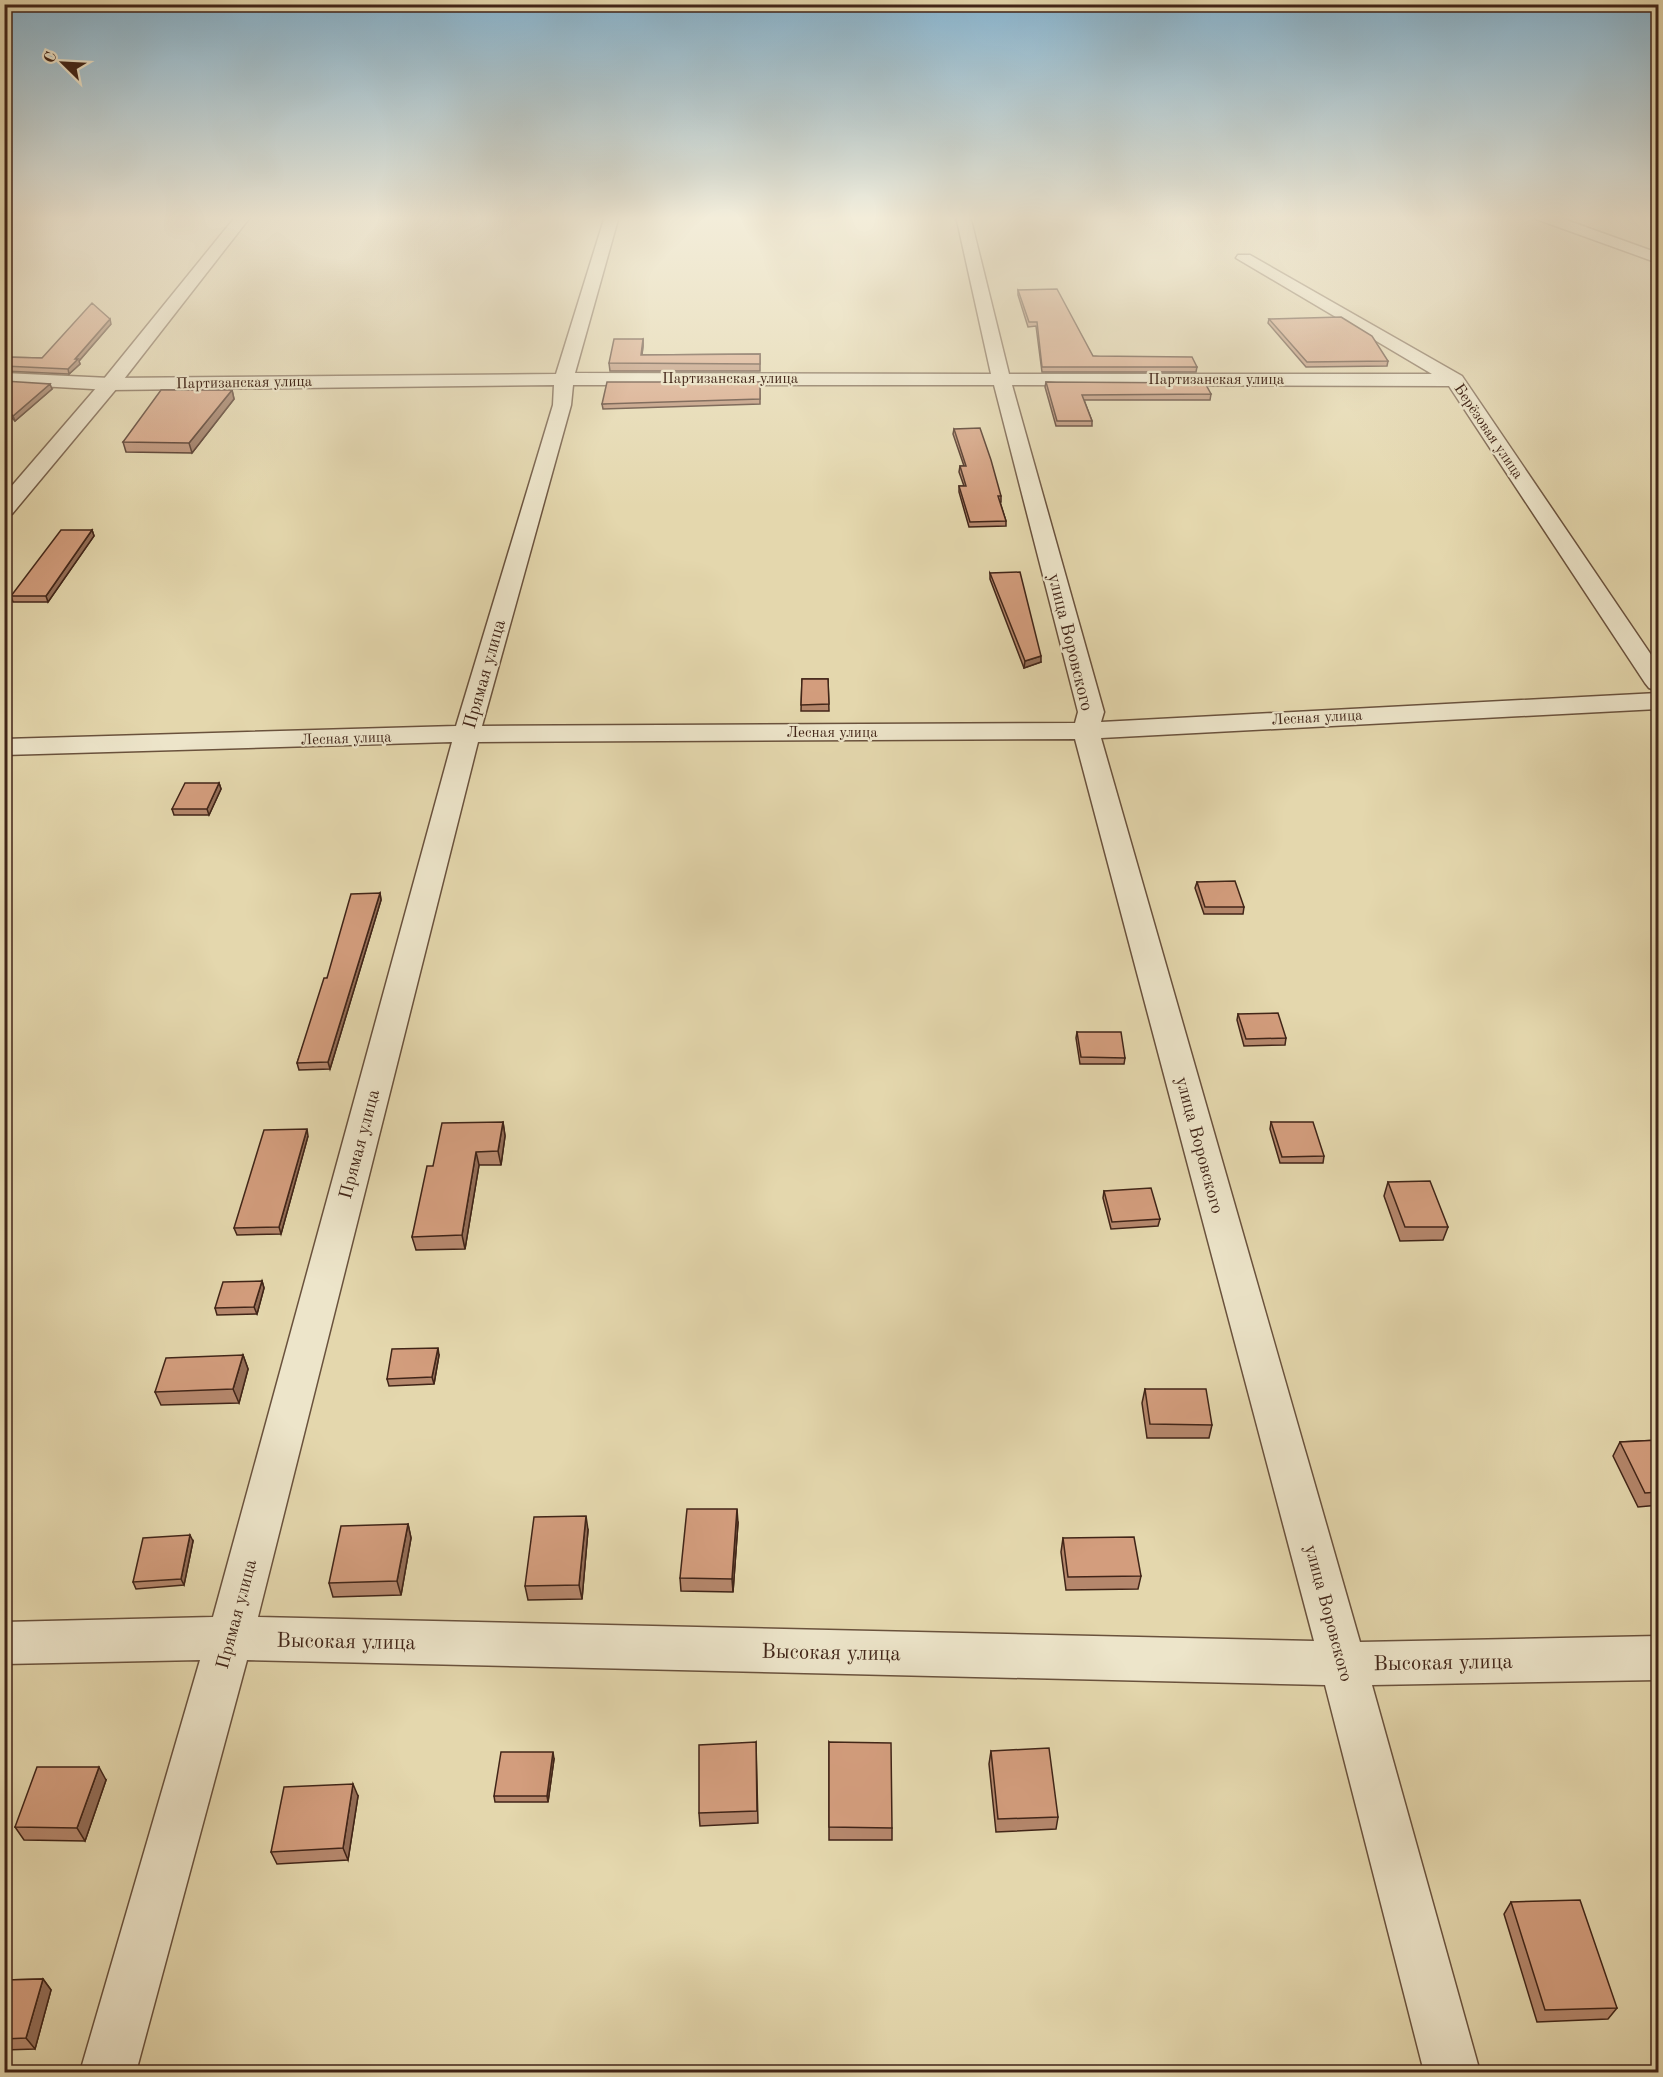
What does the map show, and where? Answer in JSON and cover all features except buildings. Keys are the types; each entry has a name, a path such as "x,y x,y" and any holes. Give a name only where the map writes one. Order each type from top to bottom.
{"street":[{"path":"4,509 167,313"},
{"name":"Прямая улица","path":"108,2073 230,1638 467,734 562,405 564,379 583,313"},
{"name":"улица Воровского","path":"986,313 1001,378 1091,712 1086,730 1343,1664 1452,2073"},
{"name":"Берёзовая улица","path":"1339,313 1455,380 1659,683"},
{"name":"Партизанская улица","path":"4,378 110,384 564,379 1455,380"},
{"name":"Лесная улица","path":"4,747 467,734 1086,730 1659,701"},
{"name":"Высокая улица","path":"4,1642 230,1638 1343,1664 1659,1658"}]}
